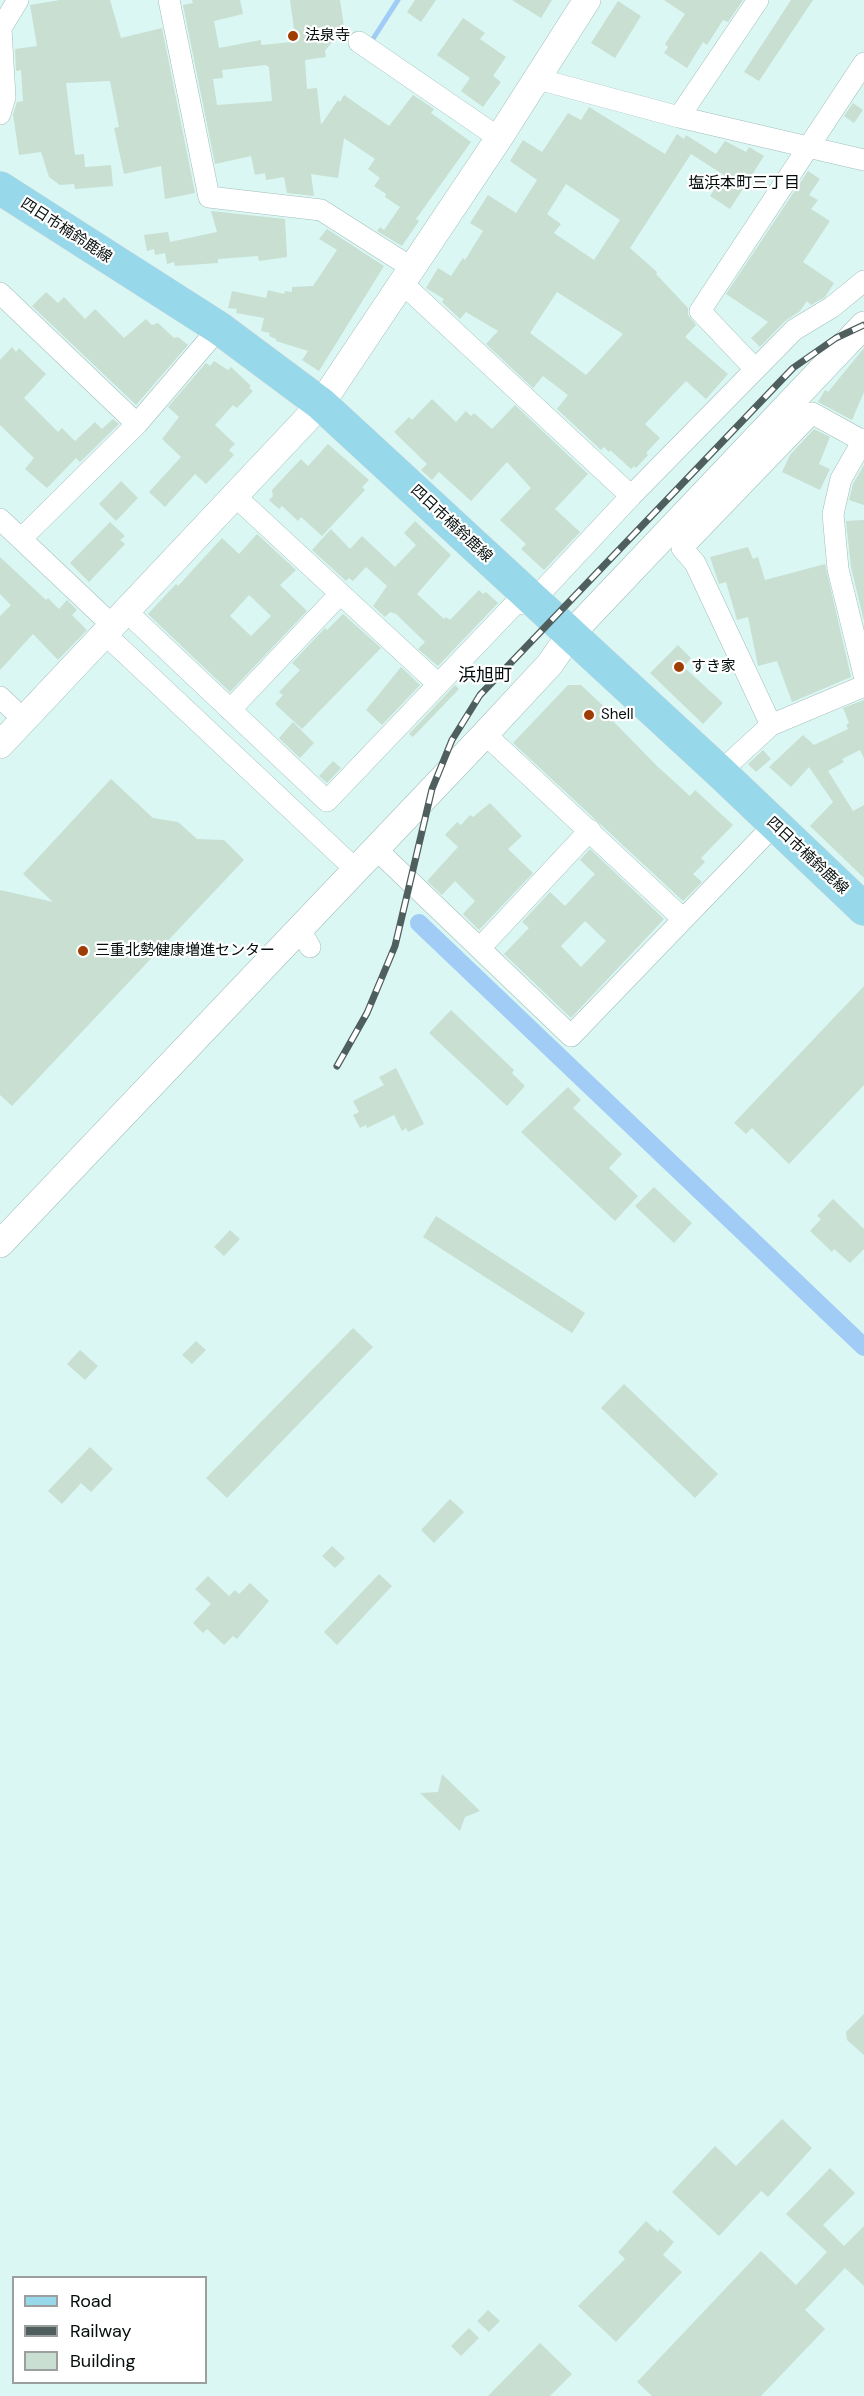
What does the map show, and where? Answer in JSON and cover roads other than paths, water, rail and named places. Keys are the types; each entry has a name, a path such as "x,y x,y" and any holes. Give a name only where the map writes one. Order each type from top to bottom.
{"main road":[{"name":"四日市楠鈴鹿線","path":"0,188 219,328 321,404 720,772 864,909"}],"street":[{"path":"0,114 5,97 1,28 18,0"},
{"path":"170,0 209,197 321,210 407,276 631,496"},
{"path":"0,745 321,404 538,79 587,0"},
{"path":"679,117 758,0"},
{"path":"359,42 499,138"},
{"path":"755,369 700,311 864,63"},
{"path":"538,79 679,117 864,160"},
{"path":"115,624 230,710 327,801 514,605 533,601 631,496 794,330 832,307 864,281"},
{"path":"0,293 137,424"},
{"path":"0,1244 305,938 355,869 550,664 570,635 594,609 864,325"},
{"path":"21,540 137,424 219,328"},
{"path":"771,726 695,563 682,548 812,413 862,440 841,478 833,513 838,569 864,675"},
{"path":"235,496 438,684"},
{"path":"0,519 115,624 355,869"},
{"path":"230,710 340,594"},
{"path":"720,772 771,726 864,686"},
{"path":"0,697 24,720"},
{"path":"485,734 590,830 681,918"},
{"path":"375,848 572,1036 681,918 774,825"},
{"path":"480,948 590,830"}],"waterway":[{"path":"371,42 398,0"},
{"path":"419,923 864,1347"}],"railway":[{"path":"337,1066 367,1013 395,946 432,789 452,740 480,695 793,368 836,338 864,325"}],"place":[{"name":"法泉寺","path":"293,36"},
{"name":"すき家","path":"679,667"},
{"name":"Shell","path":"589,715"},
{"name":"三重北勢健康増進センター","path":"83,951"}],"district":[{"name":"塩浜本町三丁目","path":"744,184"},
{"name":"浜旭町","path":"485,676"}]}
